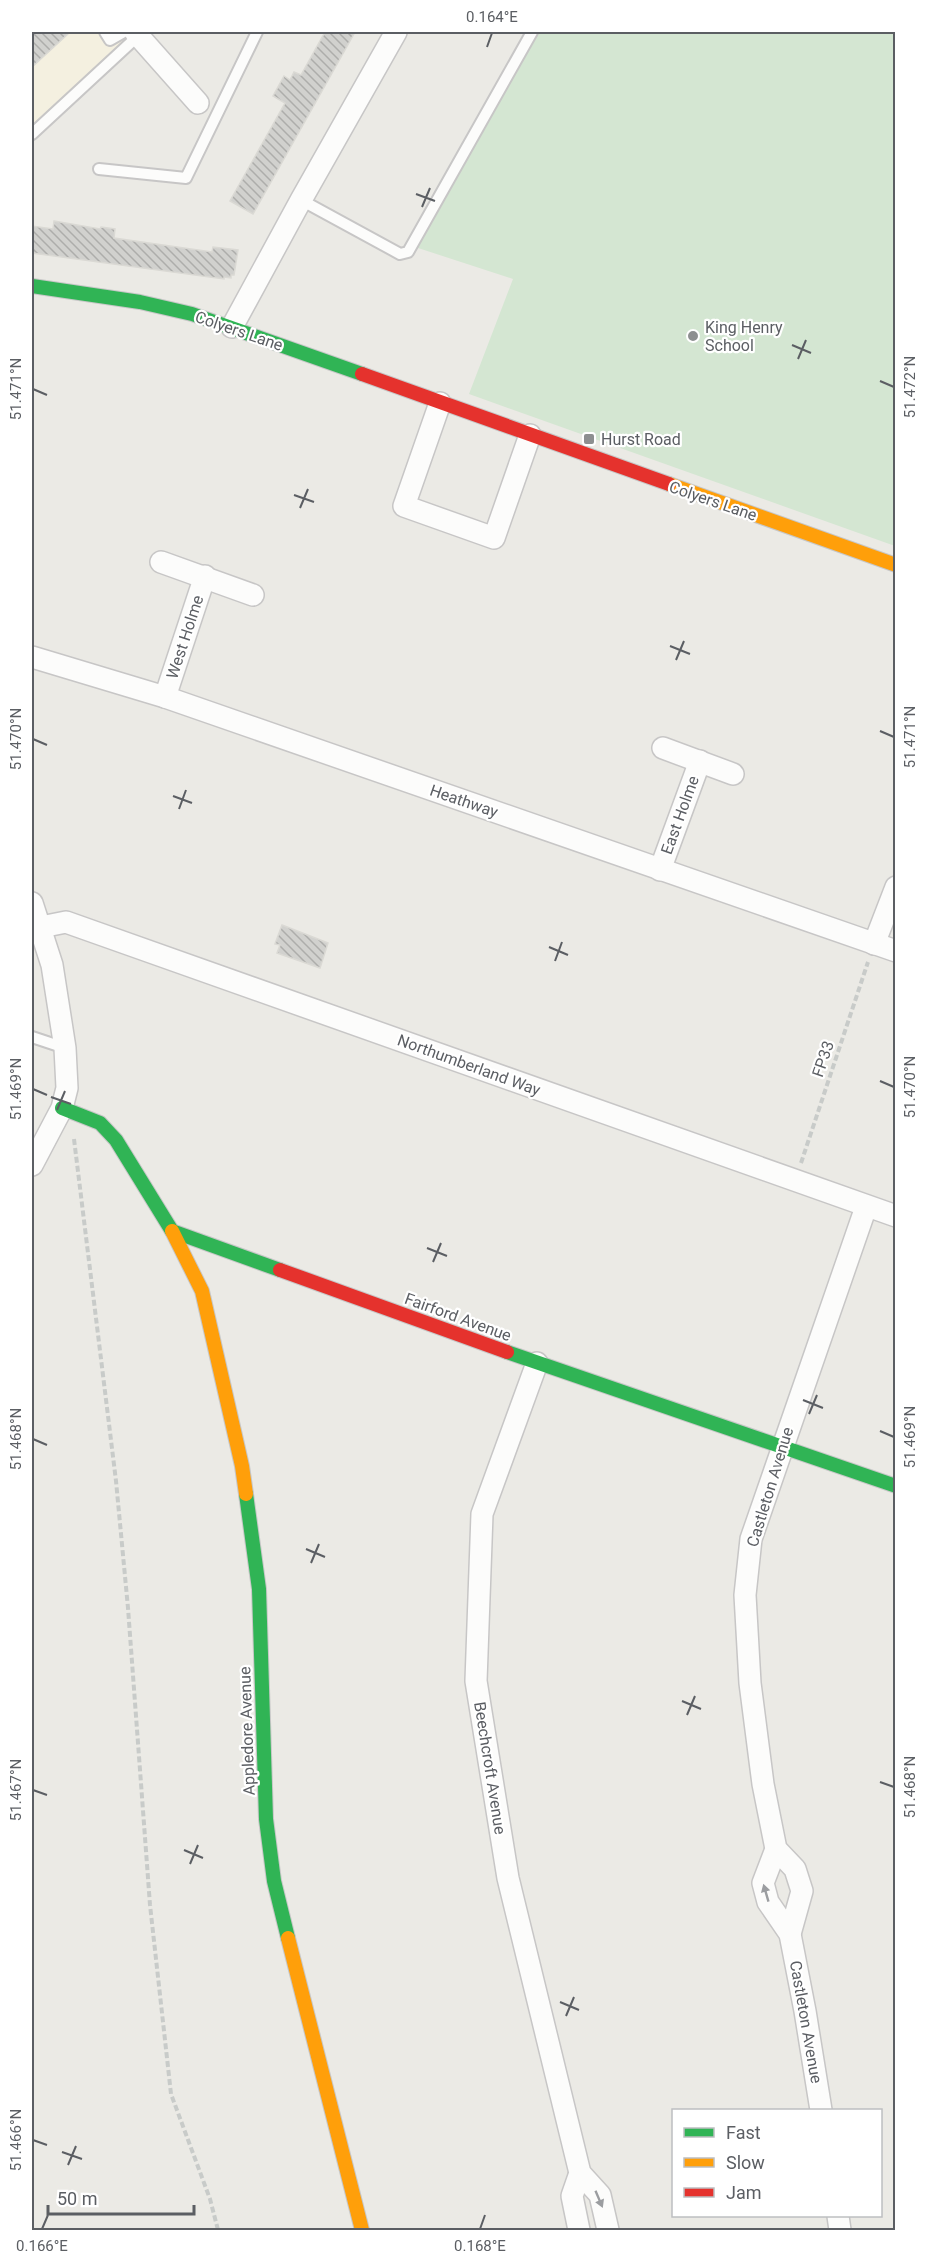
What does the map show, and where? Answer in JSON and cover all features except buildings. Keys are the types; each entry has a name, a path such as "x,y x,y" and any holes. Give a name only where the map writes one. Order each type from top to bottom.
{"street":[{"path":"232,327 396,32"},
{"path":"135,33 198,103"},
{"name":"Colyers Lane","path":"32,286 140,302 192,314 896,565"},
{"path":"440,403 404,506 494,538 530,435"},
{"name":"West Holme","path":"162,562 253,595"},
{"name":"West Holme","path":"165,697 204,576"},
{"name":"Heathway","path":"32,657 165,697 896,951"},
{"name":"East Holme","path":"663,748 733,774"},
{"name":"East Holme","path":"660,870 700,761"},
{"path":"874,944 896,887"},
{"path":"32,903 52,965 65,1048 67,1088 66,1110 32,1165"},
{"name":"Northumberland Way","path":"41,927 66,922 896,1216"},
{"path":"66,1110 100,1123 116,1140 172,1231"},
{"name":"Castleton Avenue","path":"790,1934 802,1891 795,1869 776,1849 763,1784 750,1683 745,1595 751,1539 866,1207"},
{"name":"Fairford Avenue","path":"172,1231 537,1363 896,1486"},
{"name":"Appledore Avenue","path":"172,1231 202,1291 242,1466 259,1589 266,1819 274,1881 362,2230"},
{"name":"Beechcroft Avenue","path":"537,1363 482,1514 476,1681 508,1878 580,2173 600,2195 608,2230"},
{"name":"Castleton Avenue","path":"776,1849 763,1883 768,1902 790,1934 821,2109"},
{"name":"Beechcroft Avenue","path":"579,2230 572,2196 580,2173"}],"lane":[{"path":"105,32 110,40 135,33"},
{"path":"99,169 186,177 257,32"},
{"path":"301,200 400,254 408,252 532,32"},
{"path":"33,129 135,33"},
{"path":"32,1037 65,1048"}],"path":[{"name":"FP33","path":"795,1181 874,944"},
{"path":"66,1110 116,1481 128,1608 150,1905 171,2094 210,2199 218,2230"}],"shaded area":[{"path":"32,32 134,32 32,139"}],"green space":[{"name":"King Henry School","path":"537,32 895,32 895,546 469,394 513,279 415,247"}],"traffic: fast":[{"path":"32,286 140,302 192,314 362,374"},
{"path":"62,1108 100,1123 116,1140 172,1231 280,1270"},
{"path":"507,1352 896,1486"},
{"path":"246,1494 259,1589 266,1819 274,1881 288,1938"}],"traffic: slow":[{"path":"669,484 896,565"},
{"path":"172,1231 202,1291 242,1466 246,1494"},
{"path":"288,1938 362,2230"}],"traffic: jam":[{"path":"362,374 669,484"},
{"path":"280,1270 507,1352"}],"place":[{"name":"King Henry School","path":"693,336"},
{"name":"Hurst Road","path":"589,439"}]}
